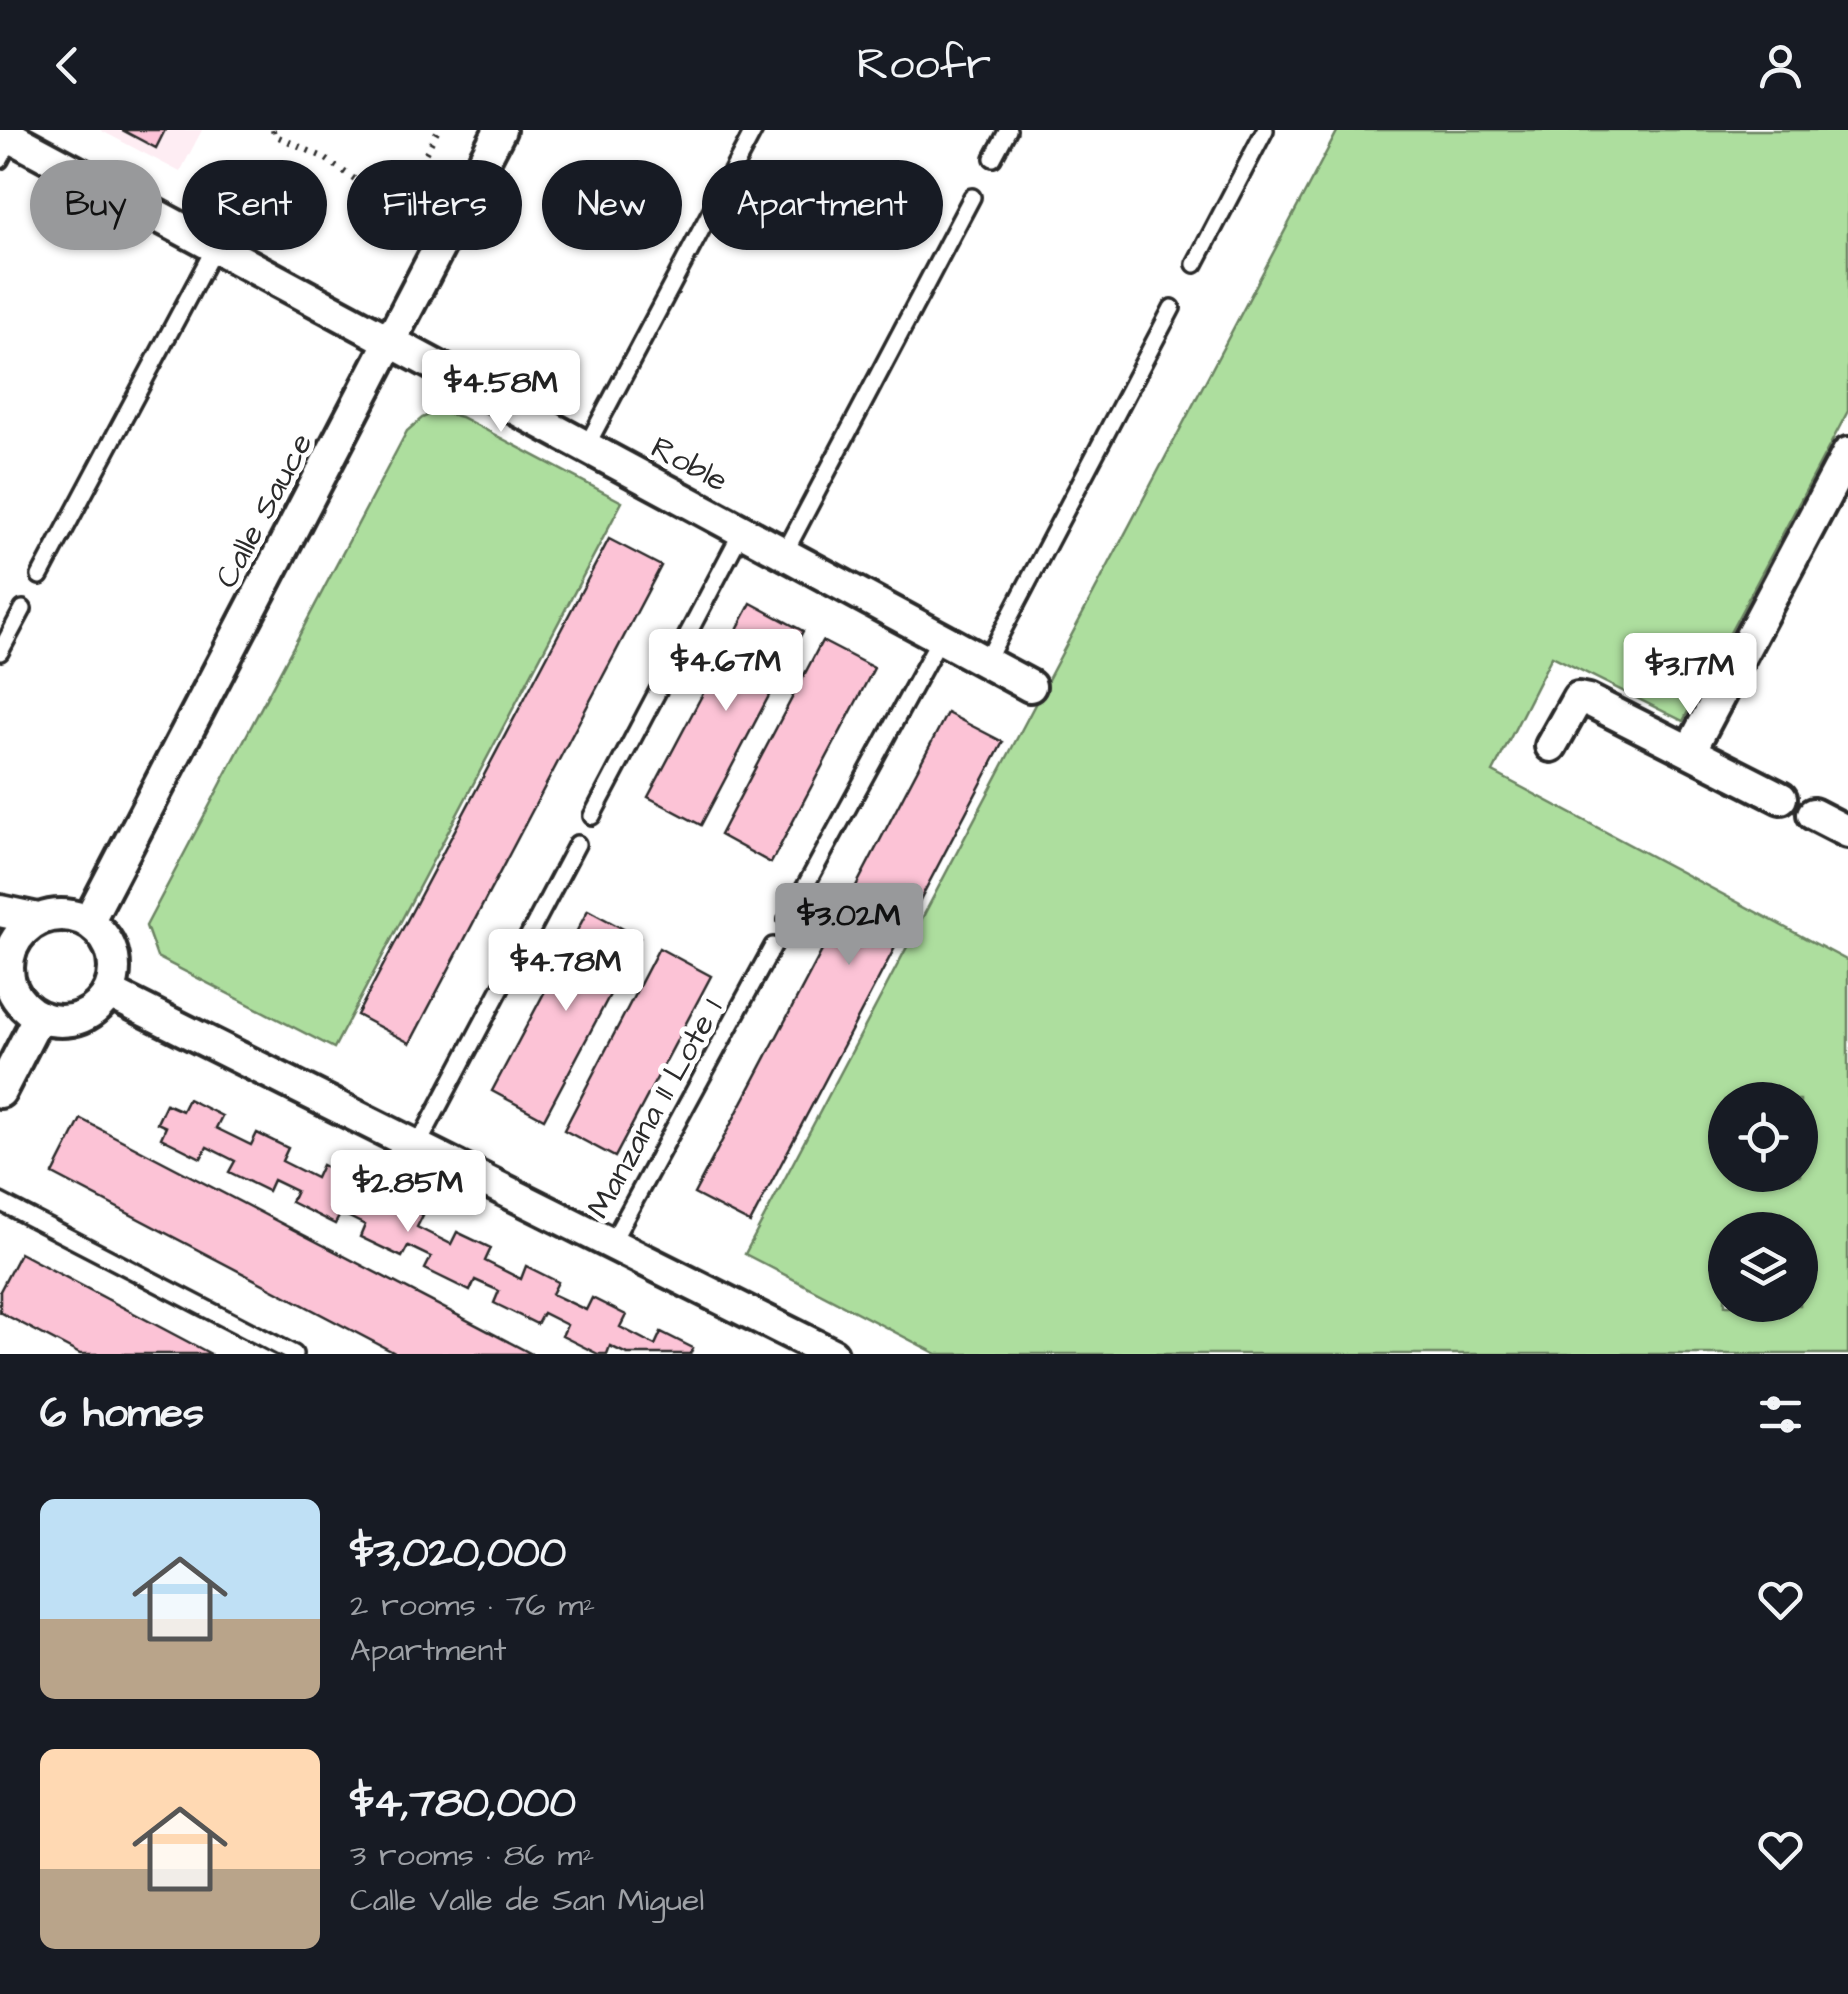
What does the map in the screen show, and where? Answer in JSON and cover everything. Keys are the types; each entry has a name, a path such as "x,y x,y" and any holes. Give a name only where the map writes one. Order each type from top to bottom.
{"street":[{"name":"Calle Sauce","path":"484,160 500,130"},
{"name":"Roble","path":"4,143 182,231"},
{"name":"Roble","path":"221,250 1030,686"},
{"name":"Calle Sauce","path":"88,922 438,250"},
{"path":"1690,752 1848,453"},
{"path":"1551,746 1578,698 1780,798"},
{"path":"1813,814 1848,832"},
{"path":"0,911 38,919 63,914 88,922 105,938 113,960 110,993 87,1016 69,1021 38,1018 20,1004 9,983 4,959 18,935 38,919"},
{"path":"110,993 831,1354"},
{"path":"0,1092 38,1018"}],"lane":[{"path":"586,447 754,130"},
{"path":"993,158 1008,130"},
{"path":"1195,264 1265,130"},
{"path":"784,554 972,197"},
{"path":"40,576 213,250"},
{"path":"986,662 1172,308"},
{"path":"592,816 742,530"},
{"path":"0,652 22,609"},
{"path":"786,920 940,638"},
{"path":"417,1147 578,844"},
{"name":"Manzana 11 Lote 1","path":"611,1244 773,946"},
{"path":"0,1202 294,1354"}],"path":[{"path":"273,130 274,135 322,157 347,174"},
{"path":"422,160 438,130"}],"shaded area":[{"path":"100,130 202,130 186,160 182,160 180,172"}],"green space":[{"path":"1338,130 1848,130 1848,411 1683,721 1552,656 1493,772 1848,961 1848,1354 937,1354 745,1254"},
{"path":"438,411 461,417 622,502 334,1048 157,957 146,926 407,431"}],"building":[{"path":"122,130 165,130 156,148"},
{"path":"609,539 661,566 410,1043 357,1015"},
{"path":"751,603 803,631 701,825 648,797"},
{"path":"822,641 874,668 771,863 720,835"},
{"path":"947,713 1003,742 750,1223 694,1194"},
{"path":"588,910 640,938 544,1119 492,1091"},
{"path":"659,948 711,976 615,1157 564,1130"},
{"path":"188,1099 222,1116 216,1128 251,1145 257,1133 288,1148 282,1161 316,1178 322,1165 356,1182 349,1194 385,1212 392,1200 423,1215 417,1227 451,1244 457,1232 491,1248 485,1261 521,1279 526,1266 558,1282 552,1294 586,1310 592,1298 626,1315 620,1327 655,1345 661,1332 693,1348 690,1354 627,1354 610,1346 607,1354 598,1354 562,1336 567,1325 543,1313 537,1324 494,1303 499,1291 495,1289 475,1280 470,1291 425,1269 431,1257 408,1246 402,1257 360,1237 365,1225 341,1213 335,1224 291,1202 296,1191 273,1180 268,1191 229,1172 235,1161 207,1147 201,1158 161,1138 166,1127 157,1123 166,1104 182,1111"},
{"path":"81,1119 532,1354 397,1354 53,1174"},
{"path":"20,1253 211,1354 80,1354 0,1312 0,1291"}]}
